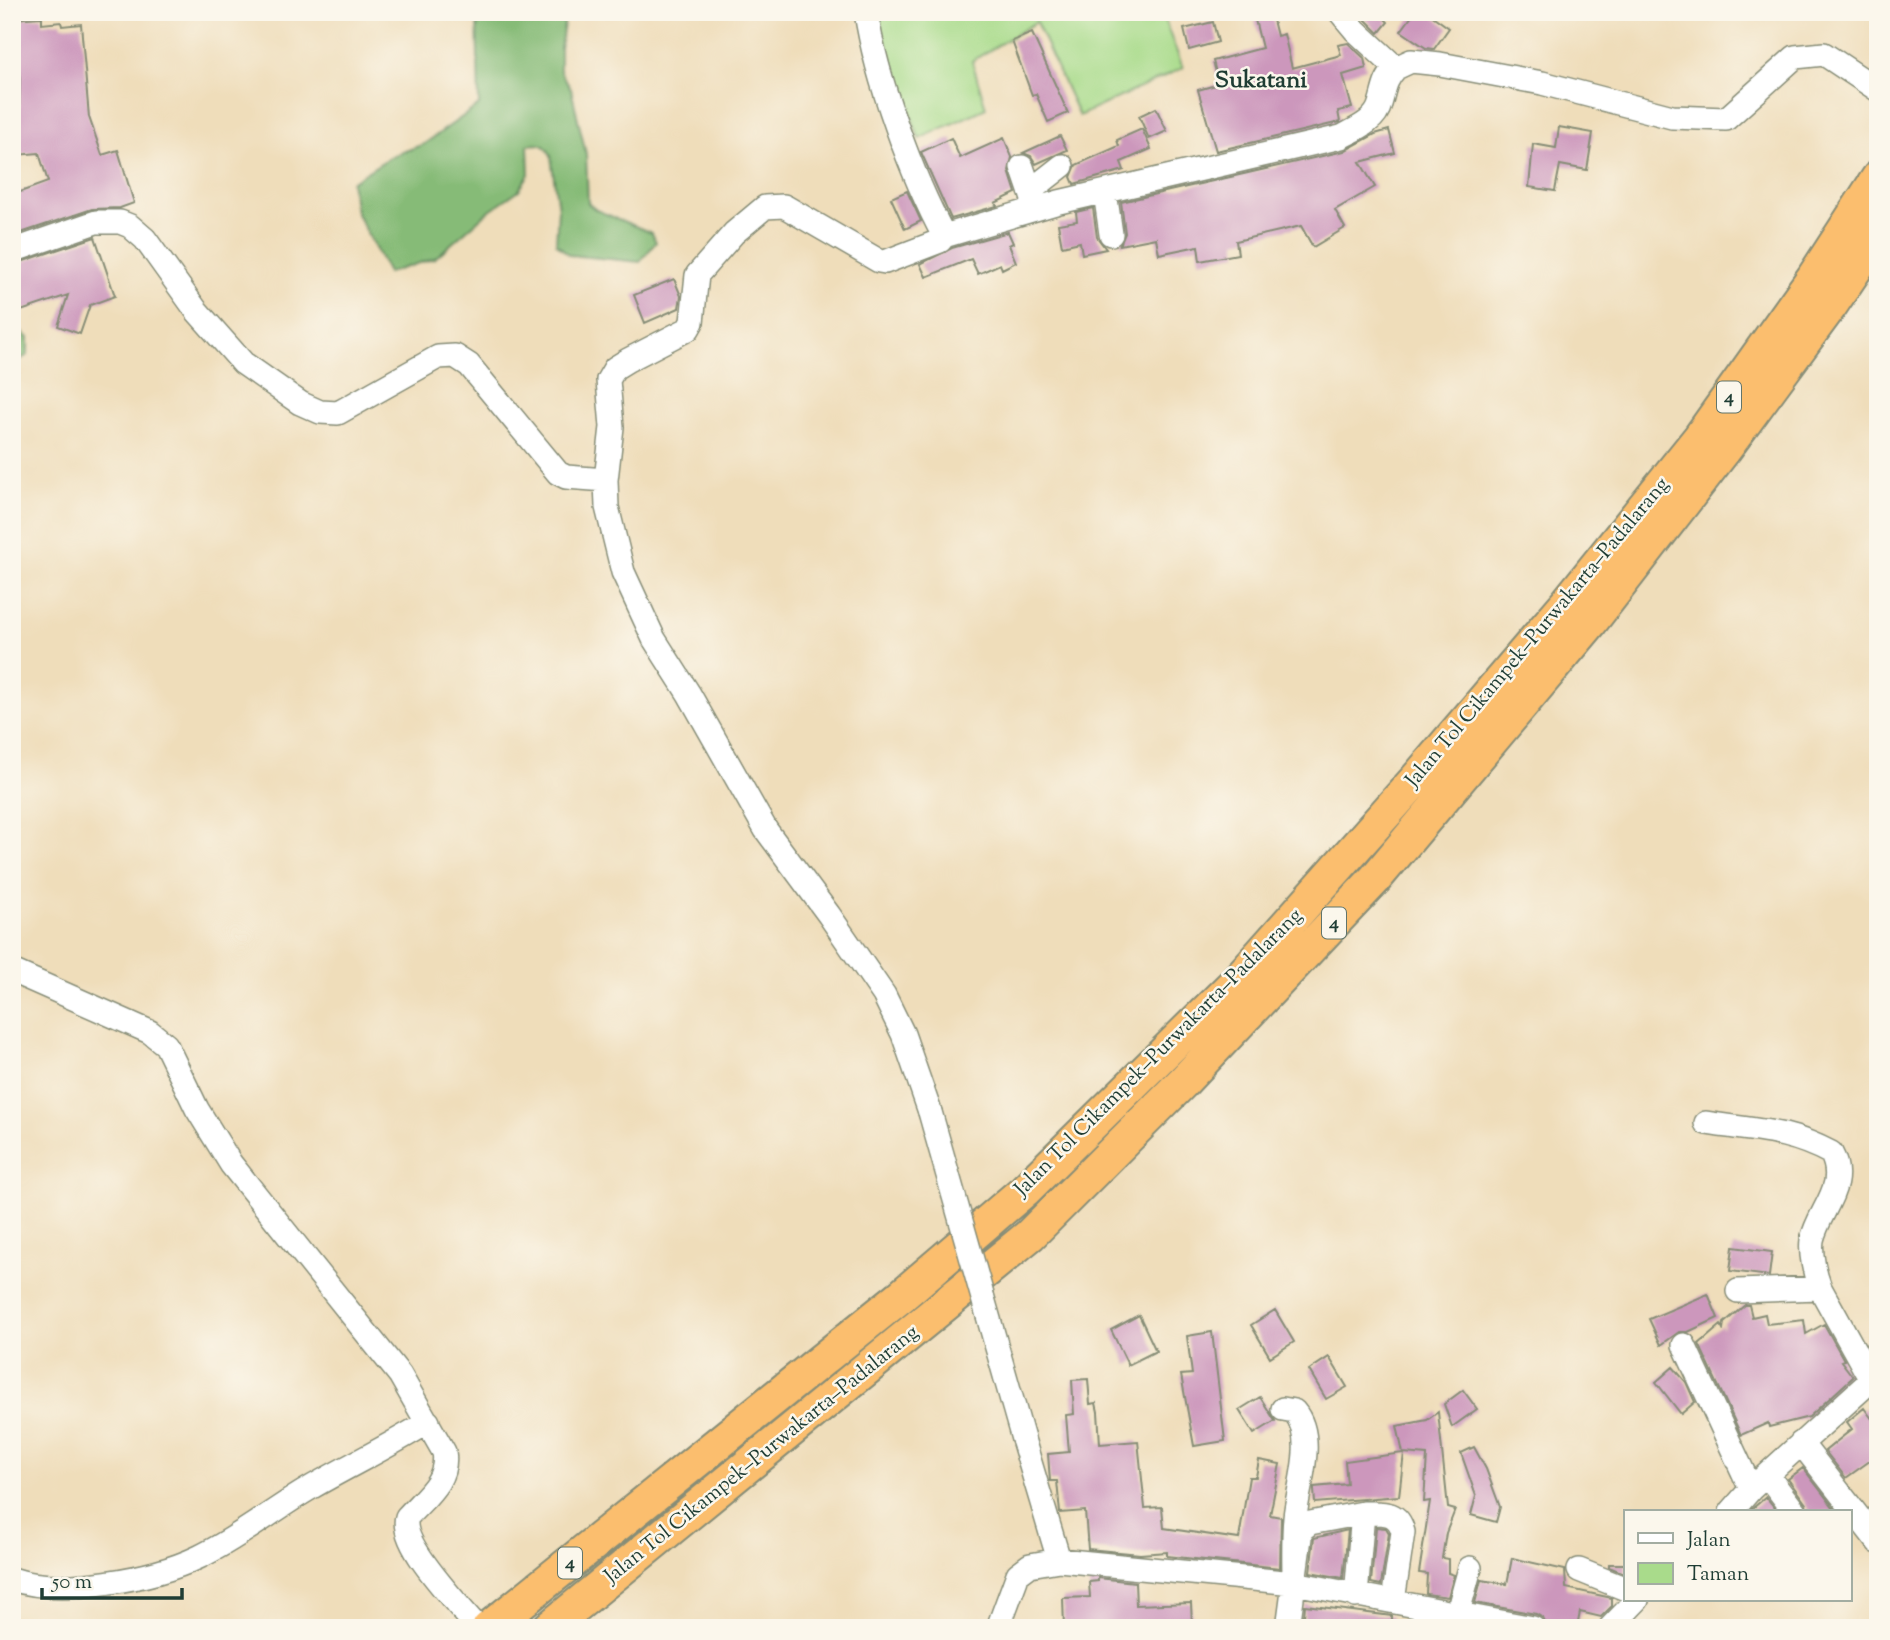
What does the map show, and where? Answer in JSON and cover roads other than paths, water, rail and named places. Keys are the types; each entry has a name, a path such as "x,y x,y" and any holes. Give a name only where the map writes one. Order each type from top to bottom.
{"highway":[{"name":"Jalan Tol Cikampek–Purwakarta–Padalarang","path":"489,1628 900,1297 1025,1190 1234,984 1336,872 1548,625 1700,438 1813,278 1878,178"},
{"name":"Jalan Tol Cikampek–Purwakarta–Padalarang","path":"552,1626 1030,1235 1202,1063 1375,879 1591,622 1725,449 1831,305 1878,235"}],"street":[{"path":"866,12 884,82 925,198 944,236"},
{"path":"1340,12 1354,30 1396,68"},
{"path":"1059,1560 930,1112 903,1034 884,995 830,915 766,831 632,597 612,536 606,480 612,427 608,392 611,374 628,360 688,329 692,322 697,275 734,233 765,207 784,206 879,261 903,257 940,241 944,236 1033,200 1105,192 1341,137 1367,123 1380,107 1382,85 1396,68 1411,61 1542,83 1672,117 1718,121 1734,114 1795,57 1824,54 1878,90"},
{"path":"1033,200 1062,166"},
{"path":"1022,167 1033,200"},
{"path":"1105,192 1111,233"},
{"path":"12,251 96,222 120,222 130,226 145,239 196,310 243,363 267,383 300,403 320,412 338,413 438,357 455,356 469,365 558,473 566,477 606,480"},
{"path":"12,971 160,1039 197,1110 231,1164 400,1375 444,1452 446,1466 443,1476 407,1517 404,1526 411,1544 478,1628"},
{"path":"1706,1124 1771,1130 1801,1139 1831,1153 1838,1172 1837,1184 1812,1241 1820,1288 1874,1377 1759,1482 1733,1510"},
{"path":"1738,1291 1820,1288"},
{"path":"1684,1345 1759,1482 1793,1510"},
{"path":"1283,1409 1294,1411 1304,1427 1304,1458 1295,1518 1295,1584"},
{"path":"12,1579 27,1584 84,1584 122,1580 197,1559 311,1488 428,1422"},
{"path":"1801,1443 1878,1542"},
{"path":"1356,1596 1363,1513"},
{"path":"1288,1628 1301,1530 1310,1523 1363,1513 1392,1514 1401,1521 1403,1532 1393,1601"},
{"path":"998,1628 1018,1574 1030,1565 1059,1560 1295,1584 1533,1628"},
{"path":"1458,1612 1470,1568"},
{"path":"1579,1570 1624,1588"},
{"path":"536,1591 552,1626"},
{"path":"1610,1628 1635,1602"}],"district":[{"name":"Sukatani","path":"1261,81"}]}
